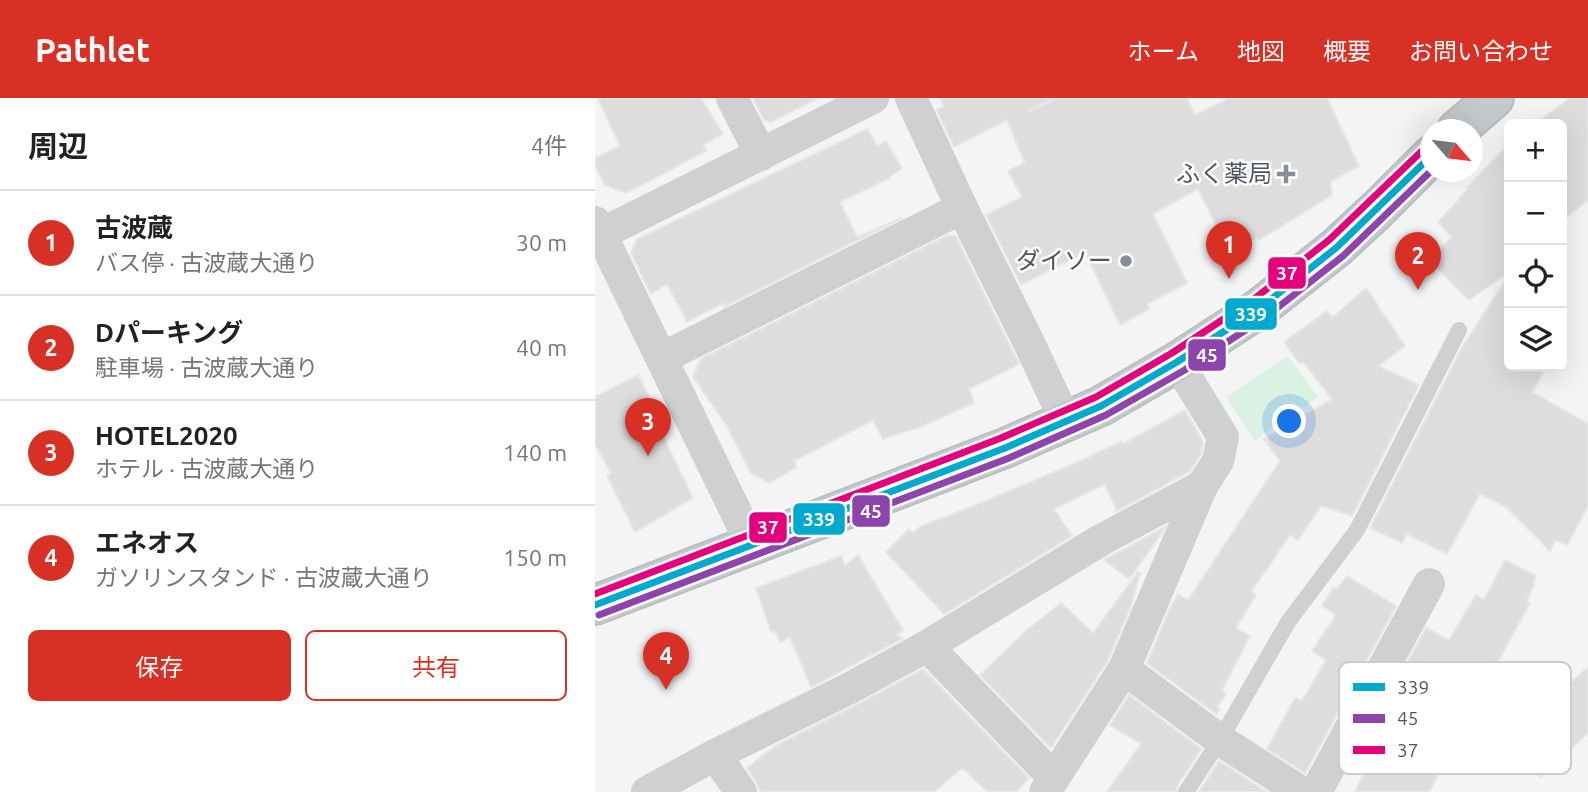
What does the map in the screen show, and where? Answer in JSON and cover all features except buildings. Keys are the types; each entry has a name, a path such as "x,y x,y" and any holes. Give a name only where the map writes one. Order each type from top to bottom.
{"highway":[{"path":"595,605 1005,448 1066,422 1137,386 1260,308 1300,277 1336,248 1420,166"}],"street":[{"path":"732,98 761,155"},
{"path":"752,545 597,231 761,155 873,98"},
{"path":"912,98 1066,422"},
{"path":"662,358 962,208"},
{"path":"927,646 1049,785 1124,668 1202,486 1218,461 1223,438 1178,362"},
{"path":"647,792 851,688 927,646 1101,540 1202,486"},
{"path":"1387,662 1429,584"},
{"path":"1124,668 1220,740 1301,792"},
{"path":"1316,792 1339,750"},
{"path":"715,755 741,792"}],"lane":[{"path":"1186,792 1220,740 1287,622 1357,530 1459,330"}],"green space":[{"path":"1288,356 1318,397 1255,441 1226,397"}],"transit line":[{"name":"37","path":"595,594 1001,438 1096,397 1172,353 1254,299 1329,240 1420,153"},
{"name":"339","path":"595,605 1005,448 1101,406 1177,362 1260,308 1336,248 1420,167"},
{"name":"45","path":"599,615 1009,458 1106,415 1183,371 1267,316 1343,256 1420,182"}],"place":[{"name":"ふく薬局","path":"1286,174"},
{"name":"ダイソー","path":"1126,261"},
{"name":"古波蔵","path":"1229,279"},
{"name":"Dパーキング","path":"1418,290"},
{"name":"HOTEL2020","path":"648,456"},
{"name":"エネオス","path":"666,690"}]}
